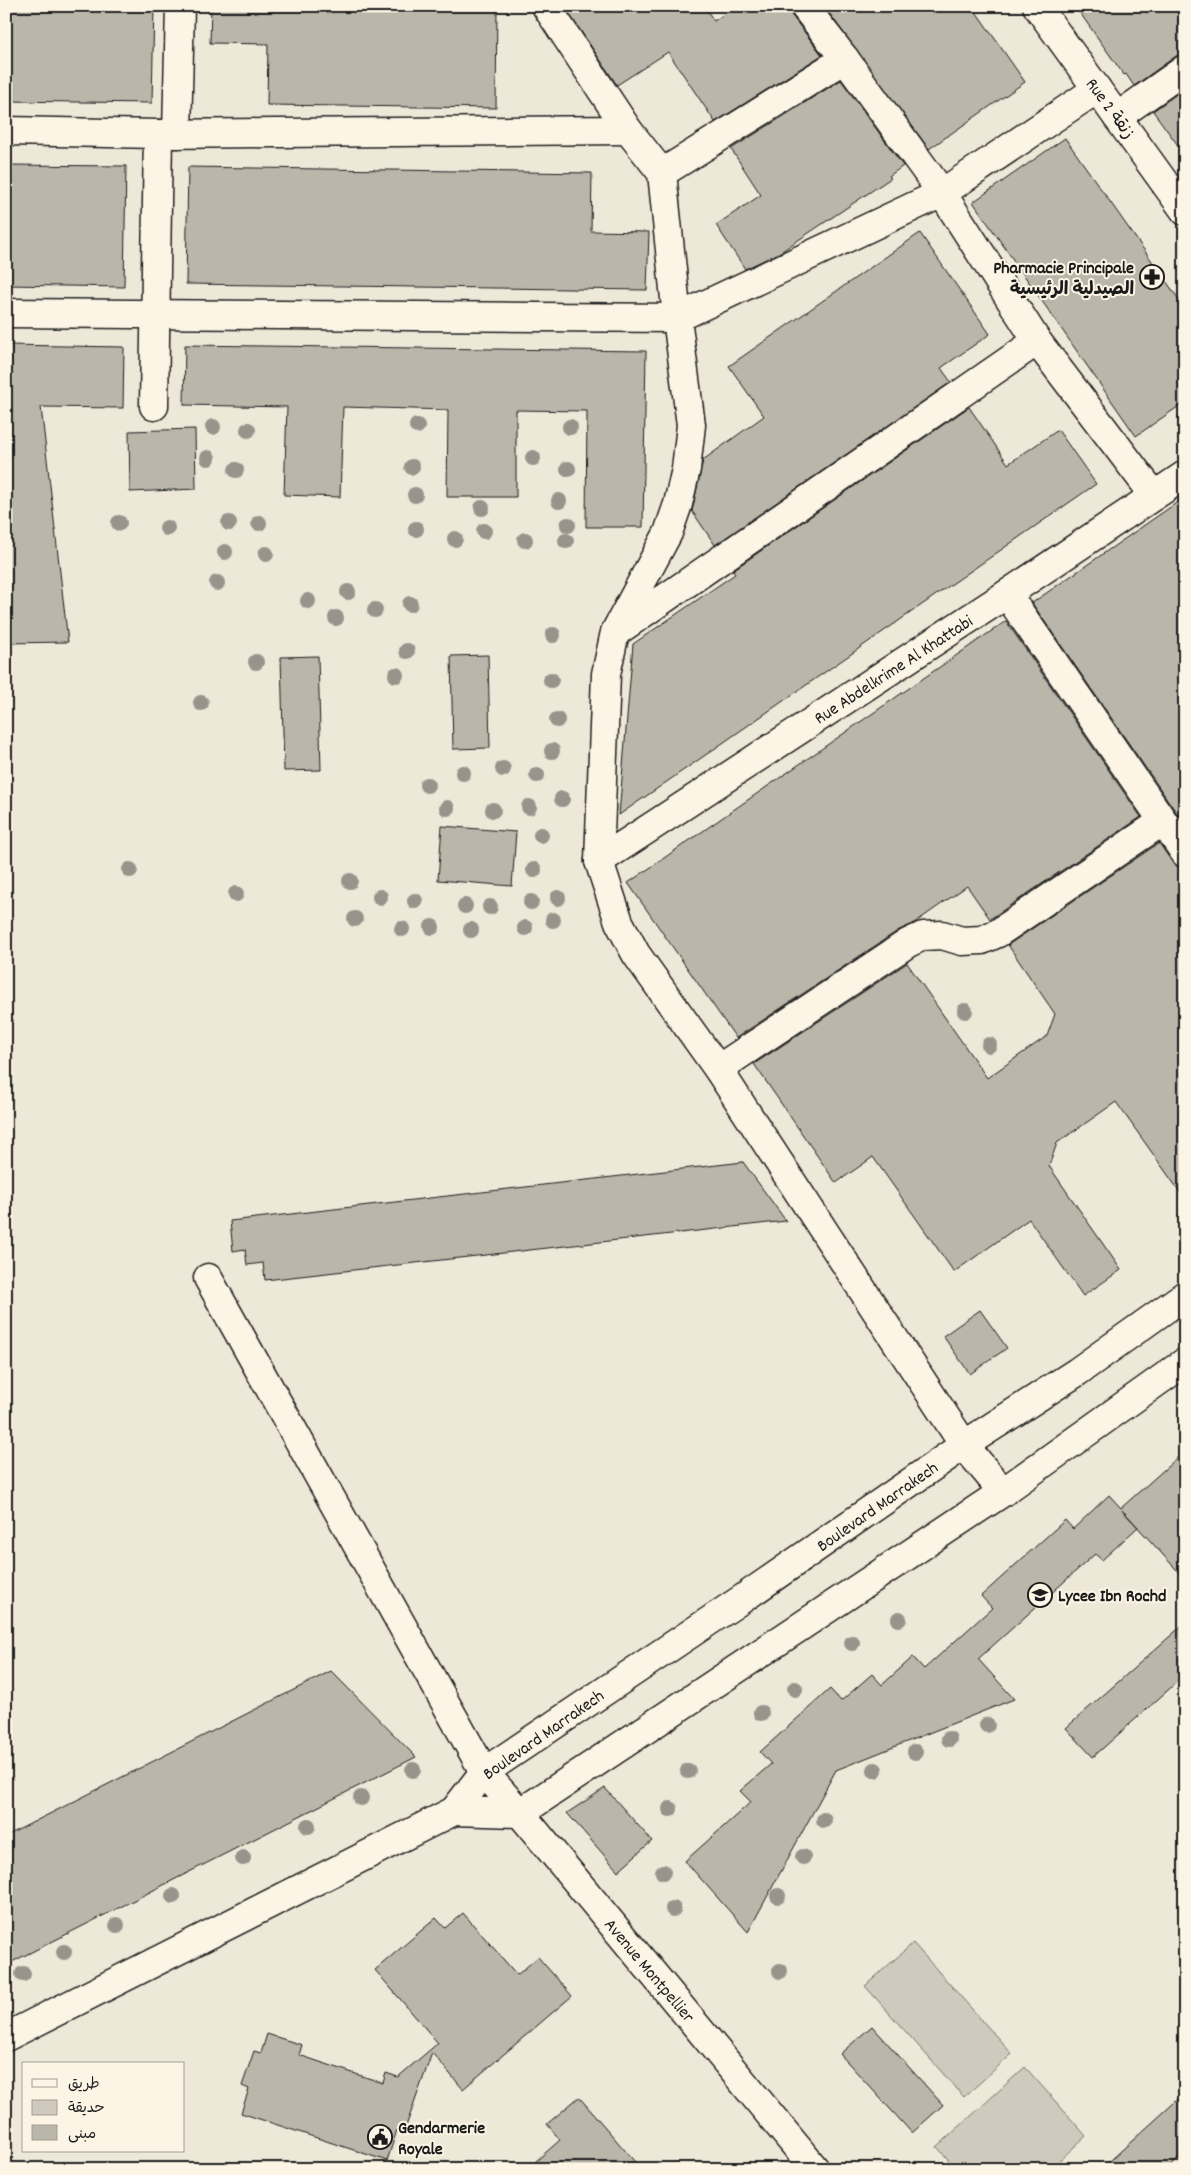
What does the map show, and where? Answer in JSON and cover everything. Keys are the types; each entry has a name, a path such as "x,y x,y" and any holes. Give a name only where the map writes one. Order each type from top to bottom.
{"street":[{"path":"154,406 155,316 168,134 180,6"},
{"path":"546,6 628,130 662,173 677,318 691,425 686,469 678,504 668,533 615,632 606,674 599,861 620,922 636,954 718,1069 964,1445 1003,1492"},
{"path":"804,6 845,59 942,193 1037,341 1154,495"},
{"name":"Rue 2 زنقة","path":"1037,6 1185,210"},
{"path":"662,173 845,59"},
{"path":"1117,117 1185,69"},
{"path":"6,313 155,316 677,318 942,193 1097,89"},
{"path":"6,131 168,134 628,130"},
{"path":"615,632 1037,341"},
{"name":"Rue Abdelkrime Al Khattabi","path":"599,861 1185,475"},
{"path":"1007,594 1185,853"},
{"path":"718,1069 908,943 923,936 942,935 962,941 982,940 998,933 1163,821"},
{"name":"Avenue Montpellier","path":"208,1278 484,1772 815,2169"},
{"name":"Boulevard Marrakech","path":"454,1811 484,1772 742,1599 964,1445 1077,1372 1185,1296"},
{"path":"6,2037 454,1811 520,1813 1003,1492 1185,1362"}],"green space":[{"path":"913,1943 1012,2054 964,2097 865,1986"},
{"path":"1025,2067 1086,2136 1050,2169 957,2169 937,2147"}],"building":[{"path":"6,6 154,6 152,103 6,101"},
{"path":"211,6 497,6 496,108 267,105 268,44 210,43"},
{"path":"593,6 704,6 714,21 736,6 789,6 792,16 822,55 715,122 668,52 617,85 566,9"},
{"path":"824,6 972,6 1025,82 929,149"},
{"path":"1075,6 1185,6 1185,54 1176,56 1134,86 1126,74 1124,75"},
{"path":"841,80 903,166 889,176 891,178 779,253 745,269 716,225 761,195 731,149"},
{"path":"1185,88 1185,155 1153,111"},
{"path":"1065,138 1185,308 1185,402 1136,436 973,202"},
{"path":"6,165 126,166 124,287 6,285"},
{"path":"188,167 592,173 591,231 649,232 647,290 186,284"},
{"path":"920,233 990,334 941,368 951,382 715,545 692,511 703,460 764,416 729,366"},
{"path":"6,345 124,347 123,408 41,407 68,642 6,643"},
{"path":"185,345 646,351 643,527 586,527 587,411 516,410 516,497 447,497 448,410 343,407 340,497 284,495 287,407 184,405"},
{"path":"969,407 1008,464 1058,430 1096,484 619,815 633,644 735,574 733,570"},
{"path":"195,429 196,489 130,492 129,431"},
{"path":"1185,497 1185,825 1032,603"},
{"path":"1006,621 1141,817 990,919 967,886 913,924 899,930 736,1038 628,883"},
{"path":"488,655 490,748 453,749 451,656"},
{"path":"318,656 321,770 284,771 281,657"},
{"path":"442,826 516,832 512,886 438,880"},
{"path":"1159,843 1172,862 1178,867 1185,868 1185,1199 1116,1102 1057,1143 1049,1166 1121,1270 1083,1296 1029,1219 954,1272 873,1157 836,1183 754,1064 907,963 987,1078 1047,1036 1055,1014 1008,945"},
{"path":"743,1162 786,1221 265,1280 263,1263 247,1265 245,1249 233,1251 230,1221"},
{"path":"980,1310 1007,1348 970,1374 943,1336"},
{"path":"1185,1451 1185,1579 1138,1527 1102,1560 1095,1554 978,1659 1014,1699 836,1770 748,1932 685,1861 751,1802 740,1791 771,1764 760,1752 830,1689 841,1701 872,1674 882,1685 913,1657 924,1669 992,1608 981,1596 1065,1520 1073,1529 1109,1495 1121,1508"},
{"path":"1185,1623 1185,1675 1093,1757 1066,1728"},
{"path":"331,1671 416,1757 6,1965 6,1836"},
{"path":"605,1788 652,1841 618,1871 567,1813"},
{"path":"463,1913 517,1975 538,1957 572,1996 463,2089 432,2053 404,2132 397,2130 387,2161 241,2113 249,2089 242,2086 254,2051 261,2053 267,2034 302,2045 299,2055 383,2083 386,2073 398,2077 438,2043 375,1970 436,1918 445,1928"},
{"path":"872,2026 943,2105 912,2133 840,2054"},
{"path":"1185,2093 1185,2153 1167,2169 1101,2169"},
{"path":"579,2097 641,2169 527,2169 560,2140 547,2124"}],"place":[{"name":"Pharmacie Principale الصيدلية الرئيسية","path":"1152,277"},
{"name":"Lycee Ibn Rochd","path":"1040,1595"},
{"name":"Gendarmerie Royale","path":"380,2137"}]}
